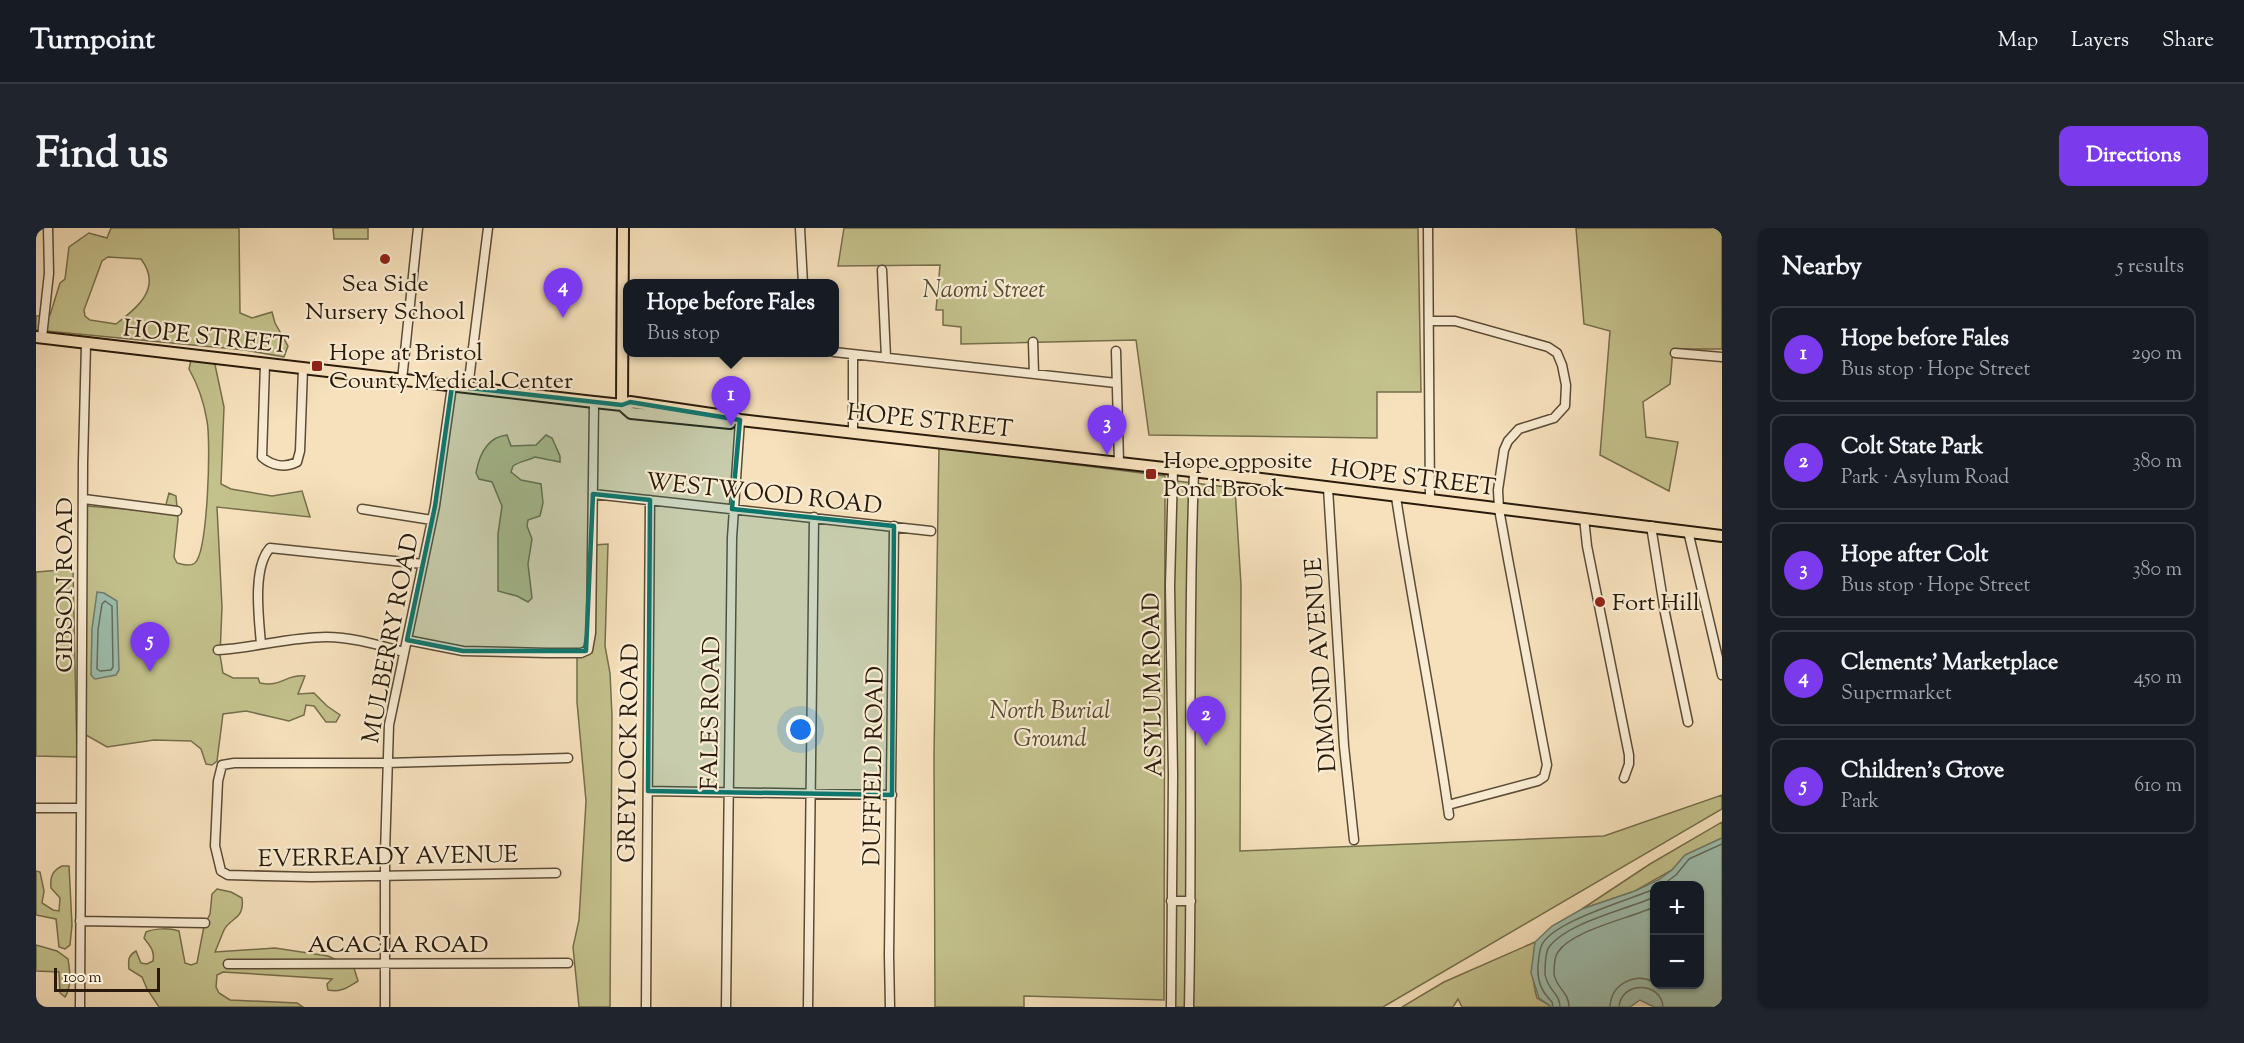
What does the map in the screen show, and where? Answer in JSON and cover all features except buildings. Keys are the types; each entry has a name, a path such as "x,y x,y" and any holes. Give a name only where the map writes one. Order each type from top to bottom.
{"main road":[{"path":"622,405 623,228"},
{"name":"HOPE STREET","path":"39,337 622,405 631,413 732,423 740,420 1173,469 1722,536"}],"street":[{"path":"39,337 49,273 48,228"},
{"path":"402,380 418,228"},
{"path":"468,388 488,228"},
{"path":"800,228 802,279"},
{"path":"1428,228 1430,501"},
{"path":"882,270 886,358"},
{"path":"1430,321 1455,321 1551,348 1560,358 1566,385 1565,406 1554,418 1519,429 1508,441 1504,450 1497,490 1498,509 1547,765 1545,775 1538,781 1448,805"},
{"path":"1034,342 1034,374"},
{"name":"GIBSON ROAD","path":"80,1007 86,344"},
{"path":"1116,351 1119,463"},
{"path":"839,353 1116,383"},
{"path":"1676,353 1722,357"},
{"path":"853,354 853,433"},
{"path":"265,364 262,457 270,463 283,466 297,462 300,451 303,368"},
{"name":"MULBERRY ROAD","path":"385,1007 386,763 390,714 432,520 452,386"},
{"path":"407,639 463,651 535,653 586,651 589,647 591,633 594,402"},
{"name":"FALES ROAD","path":"726,1007 733,510 740,420"},
{"name":"ASYLUM ROAD","path":"1171,1007 1173,773 1170,586 1173,469"},
{"name":"ASYLUM ROAD","path":"1189,1007 1191,555 1194,472"},
{"name":"DIMOND AVENUE","path":"1328,488 1344,746 1354,840"},
{"name":"WESTWOOD ROAD","path":"593,494 931,531"},
{"path":"1396,497 1449,815"},
{"path":"84,499 177,511"},
{"name":"GREYLOCK ROAD","path":"646,1007 650,500"},
{"path":"362,509 432,520"},
{"path":"808,1007 814,518"},
{"path":"1584,518 1587,546 1629,754 1629,764 1624,778"},
{"name":"DUFFIELD ROAD","path":"890,1007 894,526"},
{"path":"1651,526 1665,613 1688,722"},
{"path":"1688,531 1722,675"},
{"path":"261,644 259,584 264,557 270,548 423,564"},
{"path":"218,650 324,637 363,642 404,652"},
{"path":"386,763 568,758"},
{"name":"EVERREADY AVENUE","path":"386,763 234,763 222,765 218,781 215,846 222,872 239,877 556,873"},
{"path":"648,791 892,795"},
{"path":"36,808 81,808"},
{"path":"1171,901 1191,901"},
{"path":"80,921 205,923"},
{"name":"ACACIA ROAD","path":"228,964 568,963"}],"highlighted area":[{"path":"452,386 622,405 630,402 740,420 732,509 894,526 892,795 648,791 650,500 593,494 586,651 463,651 407,640 435,506"}],"green space":[{"path":"111,228 239,228 240,313 252,318 272,312 275,323 288,346 284,357 245,350 36,330 36,316 50,315 60,283 65,279 69,247 89,233 107,238","holes":["108,257 141,259 147,269 149,279 145,296 139,304 116,324 90,320 85,316 84,310 102,261"]},
{"path":"333,228 368,228 368,239 334,239"},
{"name":"Naomi Street","path":"844,228 1418,228 1421,392 1377,392 1377,438 1149,435 1136,340 961,344 961,327 943,325 943,310 936,310 940,265 838,266"},
{"path":"1576,228 1722,228 1722,349 1673,349 1670,384 1643,402 1646,437 1678,442 1669,491 1600,455 1610,331 1584,324"},
{"path":"191,360 214,360 224,407 221,484 231,489 272,496 302,491 310,517 217,507 222,607 220,655 223,673 233,678 258,678 260,683 267,684 305,676 298,694 314,693 340,715 336,722 326,722 314,706 306,705 304,715 289,721 246,711 223,714 217,761 212,765 206,764 201,749 191,741 154,740 107,747 86,735 86,506 164,512 169,493 176,496 178,519 174,557 179,564 195,563 203,539 206,518 209,450 206,414 189,369"},
{"path":"507,435 511,446 536,445 546,435 552,438 560,456 560,462 535,457 516,464 511,472 521,480 541,484 543,503 540,516 528,520 527,526 532,539 528,564 532,598 528,602 517,596 498,591 498,534 502,506 492,482 479,479 476,473 479,460 489,443"},
{"name":"North Burial Ground","path":"939,447 1165,476 1164,1000 1024,996 1024,1007 935,1007 934,755"},
{"path":"1168,480 1235,488 1241,585 1240,851 1604,836 1722,795 1722,809 1383,1007 1171,1007 1173,775"},
{"path":"608,544 605,646 610,673 612,716 610,1007 579,1007 573,947 579,920 586,801 577,702 577,656 592,653 594,545"},
{"path":"73,569 77,757 36,756 36,572"},
{"path":"1722,822 1722,838 1685,855 1672,870 1635,891 1582,909 1650,864"},
{"path":"62,866 69,866 72,925 70,945 65,949 59,947 56,919 36,915 36,871 40,872 44,891 42,903 59,911 60,898 51,888 51,881 54,872"},
{"path":"217,889 231,892 242,898 242,905 239,914 224,930 215,952 275,948 328,956 354,968 358,981 344,989 333,991 328,990 327,984 332,979 223,972 217,975 216,987 219,993 230,1000 297,1003 303,1007 159,1007 142,977 129,969 130,957 136,951 141,963 147,964 153,961 153,951 144,938 146,932 171,929 179,931 185,963 191,965 197,963 204,926 210,914 212,894"},
{"path":"1535,942 1533,977 1535,991 1537,998 1552,1007 1462,1007 1458,999 1453,1007 1402,1007 1444,982"},
{"path":"36,945 57,951 68,959 70,983 65,997 60,993 59,972 36,971"}],"water":[{"path":"97,592 104,593 117,601 119,670 116,675 95,679 91,675 92,629"},
{"path":"1722,838 1722,1007 1654,1007 1640,1000 1630,1007 1552,1007 1539,998 1531,973 1535,942 1552,926 1582,909 1650,884 1650,989 1704,989 1704,881 1656,881 1672,870 1685,855"}],"place":[{"name":"Sea Side Nursery School","path":"385,259"},
{"name":"Clements' Marketplace","path":"563,318"},
{"name":"Hope at Bristol County Medical Center","path":"317,366"},
{"name":"Hope before Fales","path":"731,426"},
{"name":"Hope after Colt","path":"1107,455"},
{"name":"Hope opposite Pond Brook","path":"1151,474"},
{"name":"Fort Hill","path":"1600,602"},
{"name":"Children's Grove","path":"150,672"},
{"name":"Colt State Park","path":"1206,746"}]}
